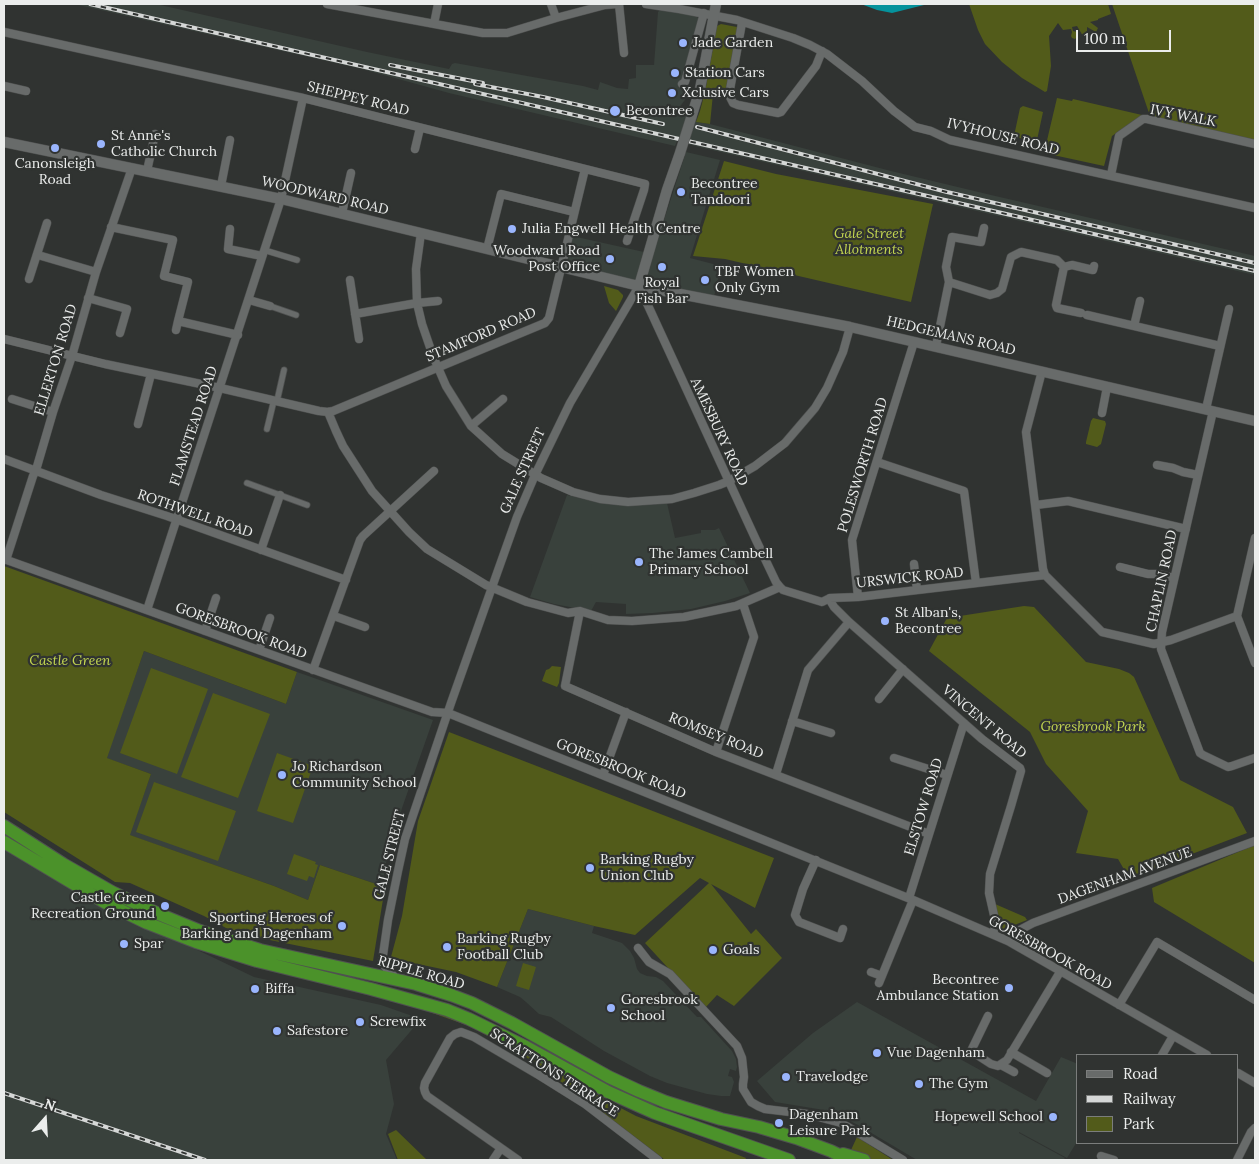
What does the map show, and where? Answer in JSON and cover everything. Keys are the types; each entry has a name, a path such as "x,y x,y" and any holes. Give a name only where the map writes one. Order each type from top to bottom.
{"highway":[{"name":"RIPPLE ROAD","path":"4,826 63,864 112,892 200,931 260,950 397,979 451,995 512,1023 609,1078 639,1091 666,1102 721,1119 759,1127 831,1151"},
{"name":"RIPPLE ROAD","path":"4,842 106,903 147,923 196,942 257,961 447,1010 518,1043 608,1092 655,1113 789,1160"},
{"path":"831,1151 849,1160"},
{"path":"831,1151 864,1160"}],"street":[{"path":"327,4 482,33 507,33 605,5 618,4 624,53"},
{"path":"434,24 438,4"},
{"path":"551,4 556,18"},
{"name":"IVYHOUSE ROAD","path":"646,4 657,4 737,20 793,38 827,54 862,81 894,111 915,126 950,140 1255,208"},
{"name":"GALE STREET","path":"682,84 685,82 709,15 716,4"},
{"name":"GALE STREET","path":"382,962 388,920 405,840 517,517 534,474 570,403 638,286 700,90 709,15"},
{"path":"742,23 729,95 733,103 738,105 781,112 816,66 822,51"},
{"name":"SHEPPEY ROAD","path":"4,33 303,98 645,184 626,241"},
{"path":"4,86 26,91"},
{"name":"FLAMSTEAD ROAD","path":"147,610 281,199 303,98"},
{"name":"IVY WALK","path":"1111,175 1120,136 1143,119 1255,144"},
{"path":"415,149 420,128"},
{"path":"147,172 155,134"},
{"path":"220,186 230,140"},
{"name":"WOODWARD ROAD","path":"4,142 281,199 638,286"},
{"name":"ELLERTON ROAD","path":"5,559 36,470 96,272 132,168"},
{"name":"STAMFORD ROAD","path":"328,412 545,323 549,318 585,169"},
{"path":"342,213 351,173"},
{"path":"487,249 501,194 574,212"},
{"path":"30,279 47,223"},
{"path":"111,227 174,237 164,276 188,282 176,330"},
{"path":"936,346 949,282 946,267 952,237 981,242 984,228"},
{"path":"230,229 228,249 263,253 297,260"},
{"path":"421,233 416,269 417,303 425,334 451,394 471,426 502,454 550,484 600,499 628,502 672,499 729,481 755,466 785,443 815,408 827,388 850,327"},
{"path":"949,282 990,295 997,293 1002,290 1011,258 1021,252 1057,260 1064,267"},
{"path":"38,255 96,272"},
{"path":"1064,267 1072,266 1093,270 1094,266"},
{"path":"1064,267 1056,304 1057,308 1220,346"},
{"path":"350,280 358,339"},
{"name":"HEDGEMANS ROAD","path":"638,286 850,327 1255,421"},
{"name":"AMESBURY ROAD","path":"638,286 760,549 780,587"},
{"path":"88,298 126,309 120,333"},
{"path":"249,300 296,315"},
{"path":"355,314 438,301"},
{"path":"1134,326 1140,301"},
{"name":"CHAPLIN ROAD","path":"1229,309 1220,346 1198,475 1162,632 1162,653 1200,753 1228,767 1255,758"},
{"path":"178,321 238,334"},
{"path":"4,339 151,374 328,412 352,461 372,491 427,549 486,585 537,605 568,613 580,611 608,620 632,621 684,617 736,606 780,587"},
{"name":"POLESWORTH ROAD","path":"858,597 852,540 914,342"},
{"path":"267,429 284,370"},
{"path":"1042,371 1026,432 1045,575 1102,632 1154,644 1162,643 1237,616"},
{"path":"138,424 151,374"},
{"path":"1102,413 1107,387"},
{"path":"12,399 53,412"},
{"path":"471,426 503,399"},
{"name":"ROTHWELL ROAD","path":"4,459 101,495 346,580"},
{"path":"876,462 964,491 976,584"},
{"path":"1157,465 1198,475"},
{"path":"313,670 360,540 434,471"},
{"path":"247,483 308,505"},
{"path":"261,550 280,495"},
{"path":"1036,505 1068,501 1186,529"},
{"path":"1255,538 1254,552 1237,616 1255,663"},
{"name":"GORESBROOK ROAD","path":"5,559 432,712 448,714 911,899 1008,941 1205,1054"},
{"path":"914,564 917,590"},
{"path":"1120,567 1174,578"},
{"name":"URSWICK ROAD","path":"780,587 783,590 822,602 830,598 858,597 1045,575"},
{"path":"205,631 216,598"},
{"name":"VINCENT ROAD","path":"830,598 834,607 849,622 964,723 1018,766 1021,771 990,874 989,893 996,924 993,934"},
{"path":"716,752 754,637 744,604"},
{"name":"ROMSEY ROAD","path":"580,611 565,686 716,752 929,834"},
{"path":"334,616 365,627"},
{"path":"259,650 270,618"},
{"path":"776,774 808,670 849,622"},
{"path":"879,698 903,670"},
{"path":"603,775 626,712"},
{"path":"792,721 831,733"},
{"name":"ELSTOW ROAD","path":"871,972 881,980 911,899 929,834 964,723"},
{"path":"894,758 947,775"},
{"name":"DAGENHAM AVENUE","path":"1008,941 1016,932 1033,923 1255,841"},
{"path":"816,860 803,888 795,915 800,922 840,938 843,929"},
{"path":"1119,1005 1157,942 1255,1000"},
{"path":"638,948 649,962 670,974 737,1046 742,1058 743,1084 750,1102 765,1109 808,1114 841,1124 903,1160"},
{"path":"368,973 382,962 397,979"},
{"path":"988,1016 971,1051 991,1064 998,1066 1007,1060 1060,972"},
{"name":"SCRATTONS TERRACE","path":"501,1148 427,1096 425,1092 425,1083 450,1038 457,1033 461,1032 487,1044 584,1104 658,1160"},
{"path":"1163,1054 1173,1036"},
{"path":"1011,1052 1047,1073"},
{"path":"1001,1064 1014,1072"},
{"path":"1239,1074 1255,1083"},
{"path":"1237,1160 1251,1132 1255,1128"},
{"path":"493,1160 501,1148 518,1160"},
{"path":"1101,1156 1114,1160"}],"shaded area":[{"path":"74,4 156,4 449,69 455,63 598,90 600,82 617,88 628,89 629,79 636,78 636,65 654,65 658,12 660,10 694,14 698,20 683,79 690,87 687,97 676,112 697,118 696,122 991,195 1255,256 1255,275 677,141 675,146 449,93 362,69"},
{"path":"686,152 720,160 690,258 721,266 714,297 570,266 567,263 566,259 572,236 653,254"},
{"name":"The James Cambell Primary School","path":"567,495 617,504 654,505 667,503 675,538 701,533 701,530 715,530 719,528 750,593 691,609 626,614 626,604 596,602 591,611 530,597"},
{"name":"Jo Richardson Community School","path":"144,651 286,704 297,672 433,720 402,808 384,870 385,887 320,865 308,900 274,886 129,835 151,774 106,758"},
{"path":"4,844 166,935 254,977 381,1005 421,1019 386,1060 394,1104 386,1134 397,1160 4,1160"},
{"name":"Goresbrook School","path":"528,909 594,926 592,933 622,943 630,951 640,973 663,981 697,1017 701,1017 732,1051 737,1067 736,1071 730,1069 728,1076 732,1077 734,1082 730,1096 707,1094 667,1083 650,1076 604,1051 551,1017 539,1014 520,997 497,987"},
{"path":"857,1002 1036,1101 1061,1057 1076,1063 1076,1143 1067,1158 1019,1132 1065,1158 1063,1160 917,1160 858,1125 830,1111 775,1102 757,1081 813,1033"}],"green space":[{"path":"969,4 1108,4 1111,14 1090,22 1098,28 1096,32 1087,27 1087,34 1083,36 1077,26 1072,27 1073,31 1077,32 1078,35 1075,39 1071,36 1071,29 1063,30 1058,23 1049,36 1051,66 1047,91 1045,92 1022,78 1002,62 985,44"},
{"path":"1112,4 1255,4 1255,140 1150,116"},
{"path":"721,24 737,27 739,32 727,96 713,94 710,124 696,122 705,92 717,26"},
{"path":"1057,98 1072,101 1073,99 1142,115 1112,136 1104,166 1044,153"},
{"path":"1023,106 1043,112 1035,142 1014,136 1020,108"},
{"name":"Gale Street Allotments","path":"724,161 776,174 933,204 911,302 725,259 693,256"},
{"path":"604,286 618,290 623,295 616,311 609,303"},
{"path":"1093,418 1105,421 1106,424 1101,444 1097,447 1086,444"},
{"name":"Castle Green","path":"4,566 297,672 286,704 144,651 107,758 151,774 130,835 308,900 320,865 385,887 373,961 265,939 226,928 204,916 130,883 115,882 4,812"},
{"name":"Goresbrook Park","path":"1024,606 1034,607 1086,662 1119,669 1134,677 1180,780 1233,807 1247,833 1129,878 1118,859 1076,853 1088,811 1046,764 1030,732 929,651 947,618"},
{"path":"552,666 561,667 557,687 542,681 546,670"},
{"path":"151,668 208,689 177,774 120,753"},
{"path":"213,693 270,714 238,798 181,777"},
{"name":"Barking Rugby Union Club","path":"449,732 774,858 755,908 711,884 751,934 756,929 782,958 734,1006 717,995 705,1008 645,943 709,883 700,878 635,935 528,909 497,987 456,972 391,957 402,916 418,821"},
{"path":"277,753 313,766 293,823 257,811"},
{"path":"154,782 236,811 218,861 136,832"},
{"path":"1255,845 1255,963 1154,902 1152,888"},
{"path":"294,854 316,862 315,864 318,865 314,878 309,876 307,881 287,874"},
{"path":"995,904 1025,917 1027,920 1002,930 1000,929"},
{"path":"523,963 536,967 529,990 516,986"},
{"path":"424,1009 475,1026 636,1116 746,1158 745,1160 665,1160 580,1095 520,1053 469,1026"},
{"path":"396,1130 427,1160 398,1160 388,1134"},
{"path":"857,1137 893,1160 871,1160 851,1150"}],"water":[{"path":"861,4 928,4 892,13"}],"railway":[{"path":"90,4 1255,271"},
{"path":"390,65 483,83"},
{"path":"475,84 663,124"},
{"path":"697,127 947,192 1255,263"},
{"path":"4,1093 205,1160"}],"place":[{"name":"Jade Garden","path":"683,43"},
{"name":"Station Cars","path":"675,73"},
{"name":"Xclusive Cars","path":"672,93"},
{"name":"Becontree","path":"615,111"},
{"name":"St Anne's Catholic Church","path":"101,144"},
{"name":"Canonsleigh Road","path":"55,148"},
{"name":"Becontree Tandoori","path":"681,192"},
{"name":"Julia Engwell Health Centre","path":"512,229"},
{"name":"Woodward Road Post Office","path":"610,259"},
{"name":"Royal Fish Bar","path":"662,267"},
{"name":"TBF Women Only Gym","path":"705,280"},
{"name":"The James Cambell Primary School","path":"639,562"},
{"name":"St Alban's, Becontree","path":"885,621"},
{"name":"Jo Richardson Community School","path":"282,775"},
{"name":"Barking Rugby Union Club","path":"590,868"},
{"name":"Castle Green Recreation Ground","path":"165,906"},
{"name":"Sporting Heroes of Barking and Dagenham","path":"342,926"},
{"name":"Spar","path":"124,944"},
{"name":"Barking Rugby Football Club","path":"447,947"},
{"name":"Goals","path":"713,950"},
{"name":"Becontree Ambulance Station","path":"1009,988"},
{"name":"Biffa","path":"255,989"},
{"name":"Goresbrook School","path":"611,1008"},
{"name":"Screwfix","path":"360,1022"},
{"name":"Safestore","path":"277,1031"},
{"name":"Vue Dagenham","path":"877,1053"},
{"name":"Travelodge","path":"786,1077"},
{"name":"The Gym","path":"919,1084"},
{"name":"Hopewell School","path":"1053,1117"},
{"name":"Dagenham Leisure Park","path":"779,1123"}]}
